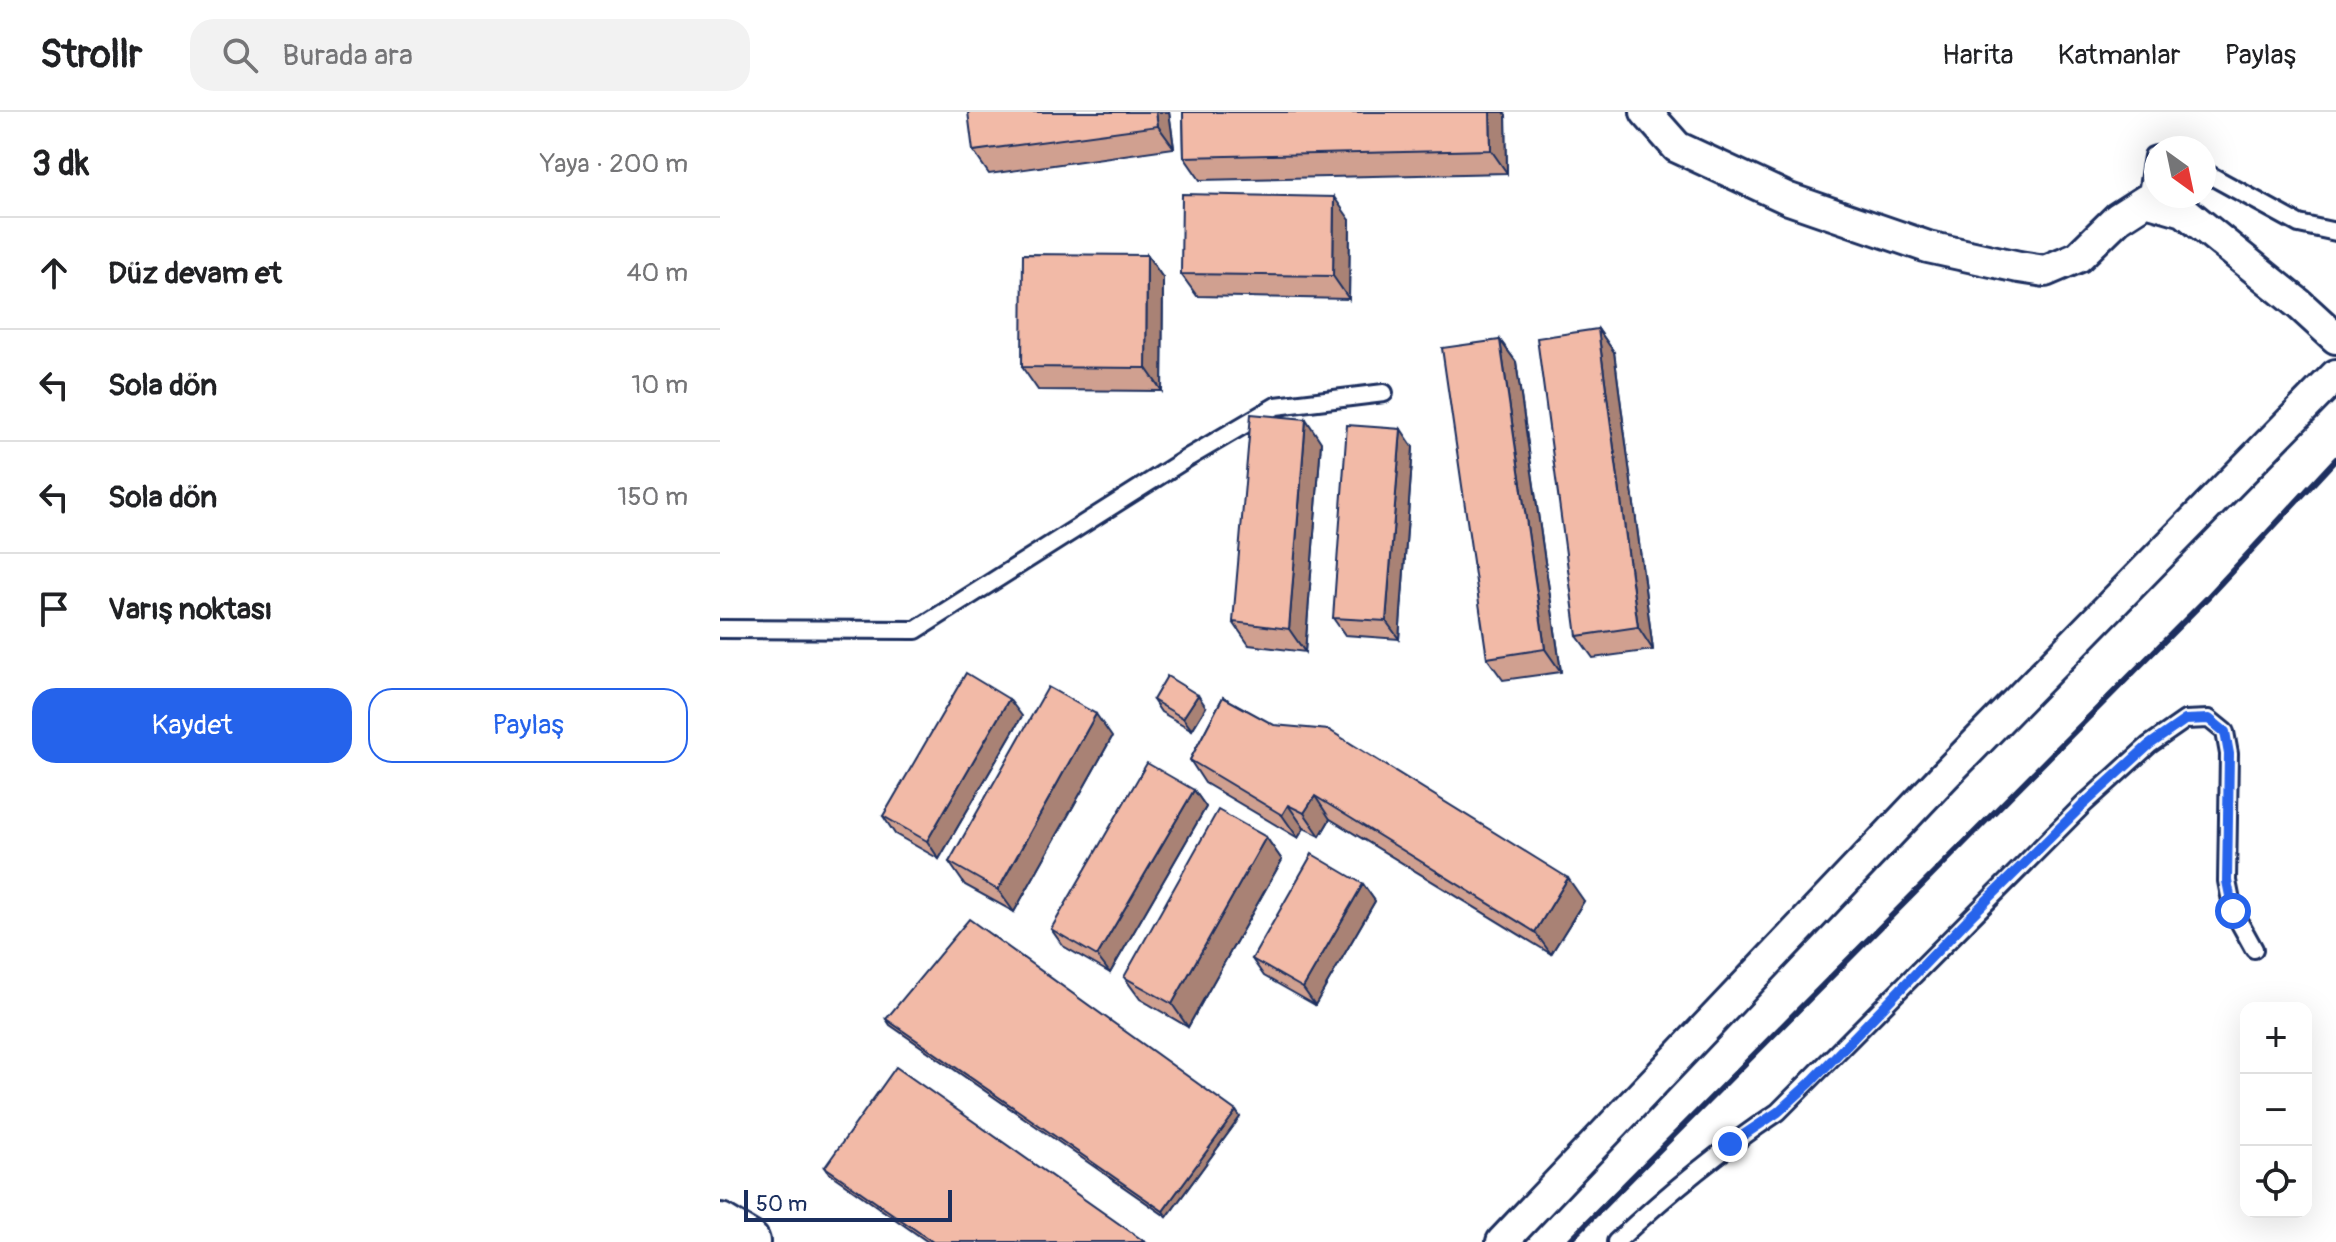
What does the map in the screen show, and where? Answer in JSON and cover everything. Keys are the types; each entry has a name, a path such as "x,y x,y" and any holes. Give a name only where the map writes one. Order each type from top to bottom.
{"street":[{"path":"1646,112 1677,147 1789,199 1928,247 2019,267 2045,271 2078,257 2118,218 2144,201"},
{"path":"2174,208 2184,211 2336,338"},
{"path":"1502,1242 1945,775 2336,375"},
{"path":"720,1225 748,1242"}],"lane":[{"path":"2216,179 2299,224 2336,232"},
{"path":"720,629 916,630 1189,457 1276,406 1384,393"},
{"path":"1616,1242 1663,1198 1730,1144 1778,1112 2084,804 2149,745 2185,720 2209,719 2225,732 2229,754 2227,881 2233,911 2254,949"}],"building":[{"path":"968,112 1156,112 1158,126 973,151"},
{"path":"1183,112 1490,112 1491,150 1184,157"},
{"path":"1182,194 1334,197 1333,276 1181,274"},
{"path":"1023,254 1147,255 1146,368 1022,367"},
{"path":"1598,329 1638,627 1577,636 1537,338"},
{"path":"1500,340 1545,649 1487,658 1442,348"},
{"path":"1251,414 1306,419 1289,629 1233,622"},
{"path":"1347,425 1401,429 1386,621 1333,618"},
{"path":"966,673 1009,699 927,841 883,816"},
{"path":"1167,676 1198,695 1183,718 1153,700"},
{"path":"1048,687 1096,714 998,890 949,862"},
{"path":"1223,697 1274,725 1329,730 1568,878 1535,932 1315,796 1304,813 1288,805 1282,815 1190,760"},
{"path":"1147,763 1194,790 1097,956 1051,929"},
{"path":"1218,810 1266,837 1172,1004 1124,977"},
{"path":"1312,854 1363,884 1303,988 1252,959"},
{"path":"969,919 1236,1111 1163,1211 886,1019"},
{"path":"896,1067 1145,1242 933,1242 825,1167"}],"railway":[{"path":"1568,1242 2207,598 2336,459"}],"route":[{"path":"1730,1144 1778,1112 1810,1083 2084,804 2149,745 2185,720 2209,719 2225,732 2229,754 2227,881 2233,911"}]}
